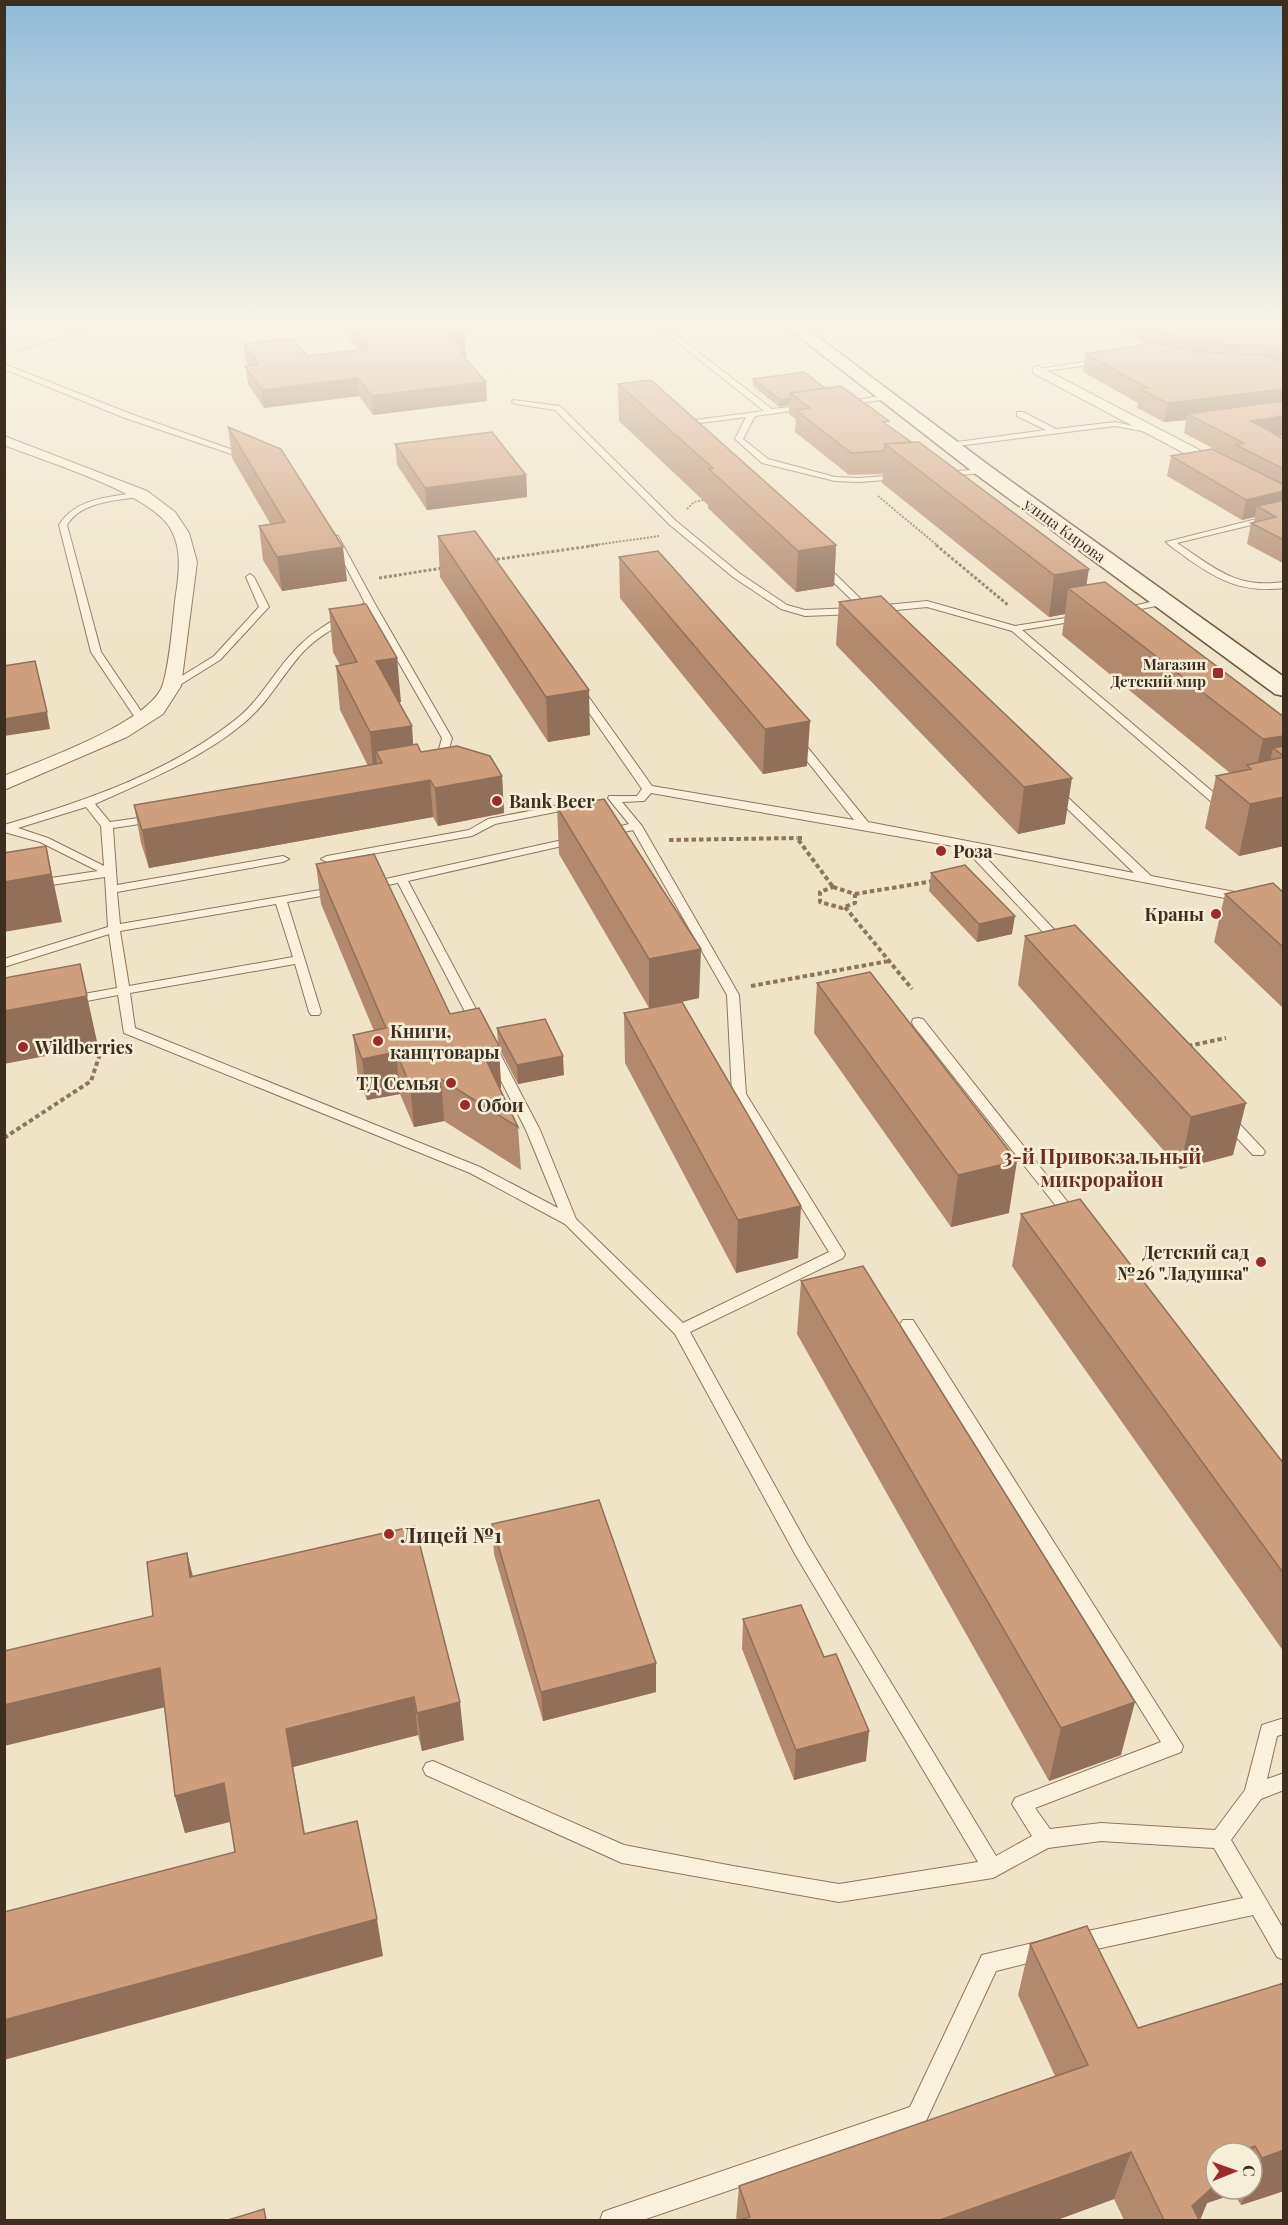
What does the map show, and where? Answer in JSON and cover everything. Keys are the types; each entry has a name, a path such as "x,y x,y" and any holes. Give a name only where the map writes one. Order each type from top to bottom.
{"main road":[{"name":"улица Кирова","path":"928,429 1284,689"}],"street":[{"path":"1149,429 1284,501"},
{"path":"1153,431 1170,429"},
{"path":"4,440 141,494 168,515 181,533 189,562 172,686 167,698 142,720 74,755 4,784"}],"lane":[{"path":"166,429 256,459"},
{"path":"578,429 674,523 736,575 784,607 806,613 927,604 1015,628 1097,614"},
{"path":"678,429 682,433"},
{"path":"744,429 739,439 765,461 835,479 859,480 906,476"},
{"path":"1050,429 1058,433"},
{"path":"950,445 1084,429"},
{"path":"1141,429 1153,431"},
{"path":"928,474 984,471"},
{"path":"141,494 84,507 71,513 63,525 96,652 142,720"},
{"path":"1284,514 1170,542 1236,585 1267,589 1284,585"},
{"path":"331,531 447,738 438,773"},
{"path":"819,563 867,610"},
{"path":"172,686 217,658 264,608 250,577"},
{"path":"1108,612 1163,602"},
{"path":"6,829 88,803 148,777 217,736 255,709 299,651 312,639 370,604"},
{"path":"1015,628 1218,802 1240,798"},
{"path":"574,683 648,789 864,825 1250,899"},
{"path":"789,732 864,825"},
{"path":"1047,782 1149,881"},
{"path":"327,859 472,833 492,821 602,800 640,799 648,789"},
{"path":"602,800 636,826 730,990 739,1094 838,1254 681,1330"},
{"path":"88,803 107,826 114,929 121,991 129,1030 475,1170 570,1221 681,1330 801,1550 993,1869"},
{"path":"107,826 166,817"},
{"path":"4,963 114,929 402,880 636,826"},
{"path":"6,829 44,840 110,873"},
{"path":"969,846 1073,957"},
{"path":"111,890 283,859"},
{"path":"4,889 110,873"},
{"path":"402,880 533,1130 570,1221"},
{"path":"280,900 315,1012"},
{"path":"63,1002 300,959"},
{"path":"918,1022 1079,1226"},
{"path":"1218,1110 1257,1152"},
{"path":"908,1324 1174,1746 1022,1804 1045,1839"},
{"path":"1220,1839 1254,1793 1269,1731 1284,1726"},
{"path":"433,1769 622,1854 839,1893 993,1869 1045,1839 1101,1832 1220,1839"},
{"path":"1254,1793 1284,1781"},
{"path":"1220,1839 1255,1905 1284,1950"},
{"path":"611,2220 916,2115 989,1962 1255,1905"}],"path":[{"path":"859,480 1032,625"},
{"path":"674,523 694,502 715,498"},
{"path":"484,561 685,532"},
{"path":"361,584 400,573 453,566"},
{"path":"797,838 832,887"},
{"path":"644,841 808,838"},
{"path":"855,894 855,903 845,907 834,908 820,902 820,892 832,887 849,890 855,894 940,880"},
{"path":"845,907 912,989"},
{"path":"730,990 889,961"},
{"path":"4,1138 91,1081 100,1054 129,1030"},
{"path":"1181,1048 1226,1038"}],"building":[{"path":"229,429 281,449 343,547 277,557 259,526 285,522"},
{"path":"669,429 706,429 836,545 798,551 709,469 713,468"},
{"path":"820,429 893,429 911,442 885,444 884,451 851,453"},
{"path":"1216,429 1265,429 1284,439 1284,469 1236,445 1244,443"},
{"path":"492,432 526,475 425,488 395,444"},
{"path":"919,442 1089,569 1054,575 885,444"},
{"path":"1212,449 1284,485 1284,491 1246,500 1171,456"},
{"path":"1284,500 1284,540 1251,523 1276,517 1257,506"},
{"path":"475,531 589,690 546,697 438,536"},
{"path":"658,551 810,721 765,729 619,557"},
{"path":"1105,582 1284,717 1284,736 1263,739 1068,588"},
{"path":"881,596 1072,778 1024,787 839,602"},
{"path":"366,604 397,658 376,661 412,726 370,732 336,666 357,662 329,609"},
{"path":"35,661 47,712 4,719 4,666"},
{"path":"417,744 421,752 457,746 490,756 502,776 435,788 430,780 142,830 134,805 382,763 376,751"},
{"path":"1284,746 1284,756 1273,748"},
{"path":"1284,757 1284,797 1250,804 1216,776 1251,769 1247,765"},
{"path":"604,799 701,949 649,959 557,807"},
{"path":"46,846 51,874 4,882 4,853"},
{"path":"374,854 450,1014 479,1008 499,1046 481,1049 518,1127 441,1079 410,1085 396,1052 362,1059 353,1035 386,1028 316,864"},
{"path":"965,865 1015,916 979,924 931,873"},
{"path":"1273,883 1284,893 1284,948 1225,894"},
{"path":"1075,925 1246,1103 1191,1117 1025,936"},
{"path":"80,964 87,996 4,1011 4,978"},
{"path":"870,972 1017,1161 958,1175 817,983"},
{"path":"682,1002 801,1206 738,1220 624,1013"},
{"path":"545,1019 563,1056 517,1065 497,1028"},
{"path":"1080,1199 1284,1464 1284,1574 1021,1214"},
{"path":"863,1266 1135,1702 1061,1728 801,1281"},
{"path":"599,1500 656,1663 541,1692 492,1524"},
{"path":"415,1526 460,1702 417,1713 414,1697 286,1729 304,1834 357,1821 377,1919 4,2020 4,1912 235,1852 224,1783 175,1796 160,1668 4,1705 4,1651 153,1616 147,1562 187,1553 190,1577"},
{"path":"801,1605 824,1657 836,1654 869,1731 796,1750 743,1619"},
{"path":"1087,1926 1138,2028 1284,1983 1284,2150 1264,2157 1264,2141 1204,2141 1204,2195 1192,2206 1199,2220 1164,2220 1131,2152 940,2220 739,2220 750,2217 739,2186 1088,2065 1030,1944"},
{"path":"264,2209 266,2220 228,2220"}],"place":[{"name":"Магазин Детский мир","path":"1218,673"},
{"name":"Bank Beer","path":"497,801"},
{"name":"Роза","path":"941,851"},
{"name":"Краны","path":"1216,914"},
{"name":"Книги, канцтовары","path":"378,1041"},
{"name":"Wildberries","path":"23,1047"},
{"name":"ТД Семья","path":"451,1083"},
{"name":"Обои","path":"465,1105"},
{"name":"Детский сад №26 \"Ладушка\"","path":"1261,1262"},
{"name":"Лицей №1","path":"389,1534"}],"district":[{"name":"3-й Привокзальный микрорайон","path":"1102,1166"}]}
